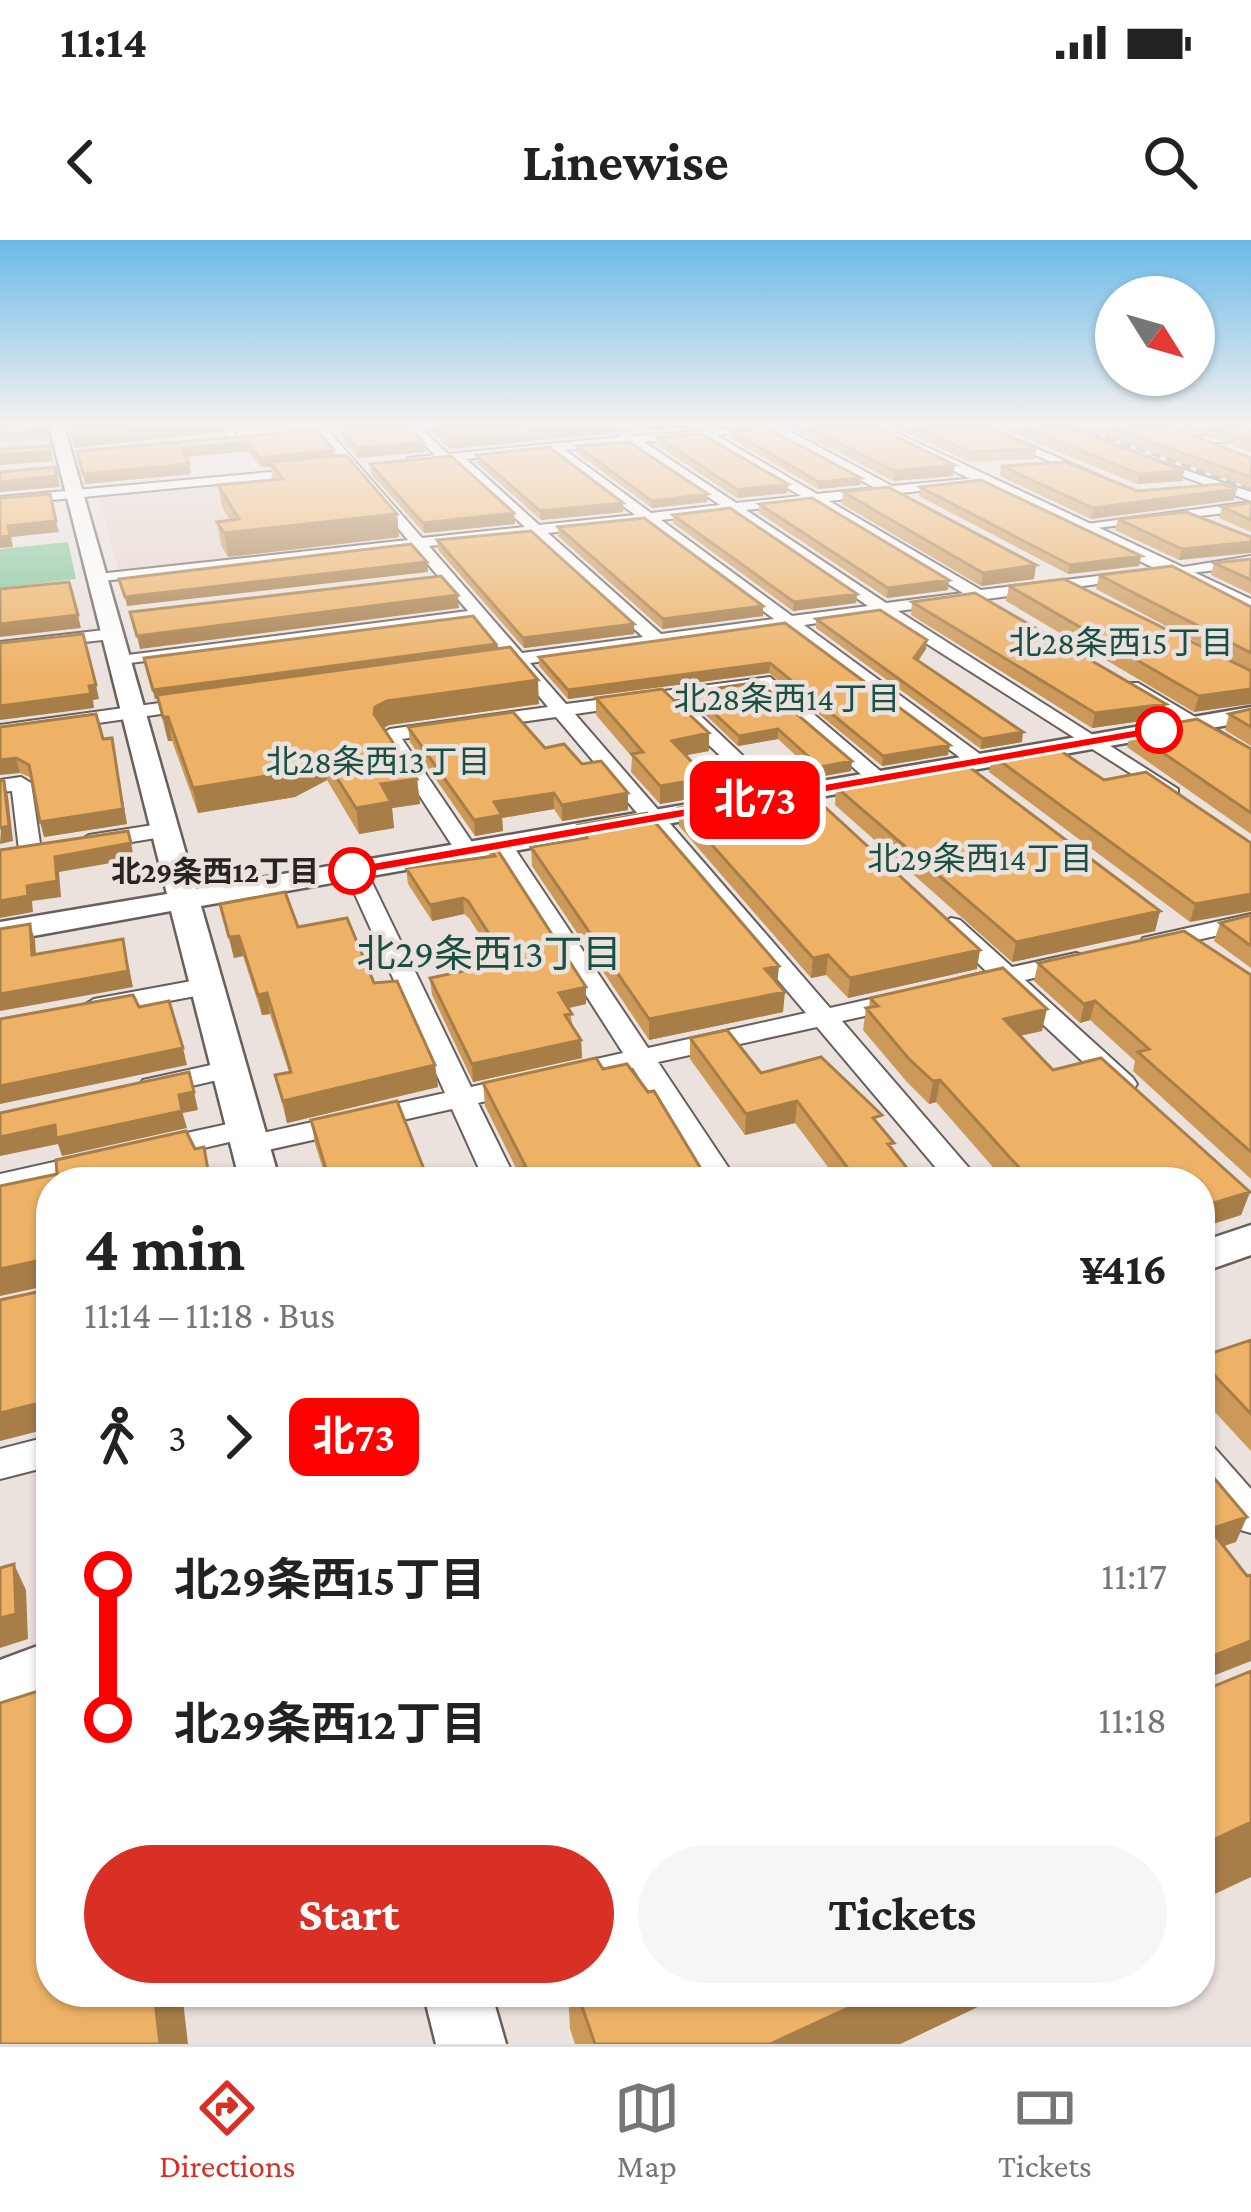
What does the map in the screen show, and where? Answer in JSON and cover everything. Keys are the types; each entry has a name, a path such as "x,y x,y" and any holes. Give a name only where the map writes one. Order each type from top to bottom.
{"main road":[{"path":"1045,510 1251,608"}],"street":[{"path":"75,510 92,582 117,632 134,712 256,1167"},
{"path":"382,510 518,659 952,1167"},
{"path":"512,510 656,640"},
{"path":"635,510 968,763 991,789"},
{"path":"92,582 711,510"},
{"path":"733,510 1179,799"},
{"path":"832,510 998,608"},
{"path":"1078,526 1218,510"},
{"path":"1187,514 1208,524"},
{"path":"472,666 1251,562"},
{"path":"1037,569 1086,595"},
{"path":"0,647 117,632 479,615"},
{"path":"1118,679 1251,759"},
{"path":"467,851 390,735 764,681 878,779"},
{"path":"667,695 775,797"},
{"path":"0,731 220,700"},
{"path":"0,932 1251,714"},
{"path":"0,786 21,782 53,847"},
{"path":"805,791 835,819"},
{"path":"0,855 166,830"},
{"path":"501,845 712,1167"},
{"path":"355,870 494,1167"},
{"path":"938,913 1146,1106"},
{"path":"90,1167 462,1097 1106,954 1175,930 1251,921"},
{"path":"1175,930 1217,961"},
{"path":"67,1012 208,986"},
{"path":"114,1094 230,1069"},
{"path":"0,1184 36,1177"},
{"path":"1215,1252 1251,1239"},
{"path":"0,1464 36,1455"},
{"path":"1215,1474 1251,1516"},
{"path":"0,1686 36,1673"},
{"path":"462,2007 471,2044"}],"shaded area":[{"path":"101,510 377,510 402,540 119,572"}],"green space":[{"path":"68,542 76,579 0,588 0,549"}],"building":[{"path":"0,510 54,510 56,521 8,526 10,536 0,537"},
{"path":"234,510 394,510 397,514 224,533 217,522 239,519"},
{"path":"411,510 514,513 423,523"},
{"path":"733,510 857,594 794,602 673,515"},
{"path":"769,510 832,510 949,580 888,588"},
{"path":"874,510 932,510 1036,565 983,573"},
{"path":"965,510 1045,510 1141,556 1070,565"},
{"path":"1229,510 1251,510 1251,520"},
{"path":"1186,512 1251,537 1251,542 1182,549 1118,519"},
{"path":"644,518 763,606 663,619 558,527"},
{"path":"531,531 634,624 523,638 437,540"},
{"path":"411,544 427,562 125,597 119,579"},
{"path":"1251,559 1251,580 1214,563"},
{"path":"1172,566 1251,607 1251,653 1099,575"},
{"path":"441,576 458,595 137,636 130,612"},
{"path":"1064,579 1251,671 1251,689 1199,696 1009,586"},
{"path":"69,582 78,615 0,624 0,589"},
{"path":"975,593 1166,704 1095,713 912,602"},
{"path":"880,610 927,640 914,658 1023,732 982,739 816,619"},
{"path":"473,616 496,644 153,690 144,658"},
{"path":"785,623 950,745 883,756 770,663 568,690 539,657"},
{"path":"83,634 96,685 89,686 91,694 0,706 0,643"},
{"path":"510,647 538,680 387,701 375,707 374,714 417,779 381,784 391,802 356,808 323,756 291,772 193,788 157,695"},
{"path":"759,682 852,761 820,767 778,729 739,736 691,692"},
{"path":"662,689 709,733 672,741 707,778 660,786 632,754 643,752 596,698"},
{"path":"1251,709 1251,727 1229,714"},
{"path":"513,712 545,748 564,744 582,764 601,761 628,793 562,805 554,793 494,802 502,815 474,820 408,727"},
{"path":"96,714 103,739 112,738 123,809 40,822 29,765 16,758 0,760 0,727"},
{"path":"1197,719 1251,749 1251,813 1131,731"},
{"path":"1052,745 1104,780 1146,772 1251,843 1251,894 1195,904 992,755"},
{"path":"960,760 1160,911 1016,942 836,787 849,785 844,780"},
{"path":"0,780 4,781 9,826 0,828"},
{"path":"812,795 980,950 850,978 828,955 813,958 679,808 727,800 734,808"},
{"path":"647,813 779,966 765,969 785,992 649,1019 531,847 587,838 578,825"},
{"path":"128,831 131,843 55,857 57,881 27,886 28,896 0,901 0,850"},
{"path":"493,843 586,987 559,993 572,1014 565,1015 581,1040 472,1064 430,978 507,962 468,901 430,905 406,868 495,856 488,844"},
{"path":"285,892 298,927 347,918 374,983 397,981 435,1065 283,1101 275,1075 291,1072 267,993 258,995 239,936 229,937 220,904"},
{"path":"1251,915 1251,946 1220,923"},
{"path":"30,924 32,955 123,939 128,971 0,994 0,929"},
{"path":"1184,931 1251,975 1251,1152 1138,1052 1149,1049 1095,1001 1084,1004 1038,963"},
{"path":"1003,968 1047,1009 1004,1019 1053,1070 1101,1058 1250,1192 1215,1203 1215,1167 1018,1167 940,1080 933,1081 909,1059 866,1008 878,1006 870,998"},
{"path":"133,995 139,1007 169,1001 183,1048 0,1086 0,1019"},
{"path":"727,1030 761,1073 821,1057 882,1115 873,1118 906,1167 847,1167 797,1101 746,1114 690,1038"},
{"path":"596,1058 603,1069 627,1064 648,1092 654,1091 700,1167 526,1167 483,1083"},
{"path":"189,1072 194,1092 179,1095 182,1111 56,1138 55,1125 0,1137 0,1113"},
{"path":"397,1101 423,1167 325,1167 311,1120"},
{"path":"186,1131 195,1149 204,1147 207,1167 56,1167 56,1160"},
{"path":"36,1178 36,1261 0,1269 0,1186"},
{"path":"36,1292 36,1404 0,1413 0,1300"},
{"path":"1251,1340 1251,1414 1215,1376 1215,1352"},
{"path":"1215,1479 1247,1517 1215,1527"},
{"path":"1215,1535 1247,1576 1251,1575 1251,1641 1215,1655"},
{"path":"14,1564 16,1614 0,1618 0,1568"},
{"path":"1251,1671 1251,1822 1215,1839 1215,1686"},
{"path":"36,1692 36,2007 156,2007 160,2044 0,2044 0,1703"},
{"path":"582,2007 850,2007 770,2044 595,2044"}],"bus line":[{"name":"北73","path":"352,871 1159,730"}],"place":[{"name":"北29条西12丁目","path":"352,871"}],"district":[{"name":"北28条西15丁目","path":"1121,642"},
{"name":"北28条西14丁目","path":"787,698"},
{"name":"北28条西13丁目","path":"378,761"},
{"name":"北29条西14丁目","path":"980,858"},
{"name":"北29条西13丁目","path":"489,953"}]}
